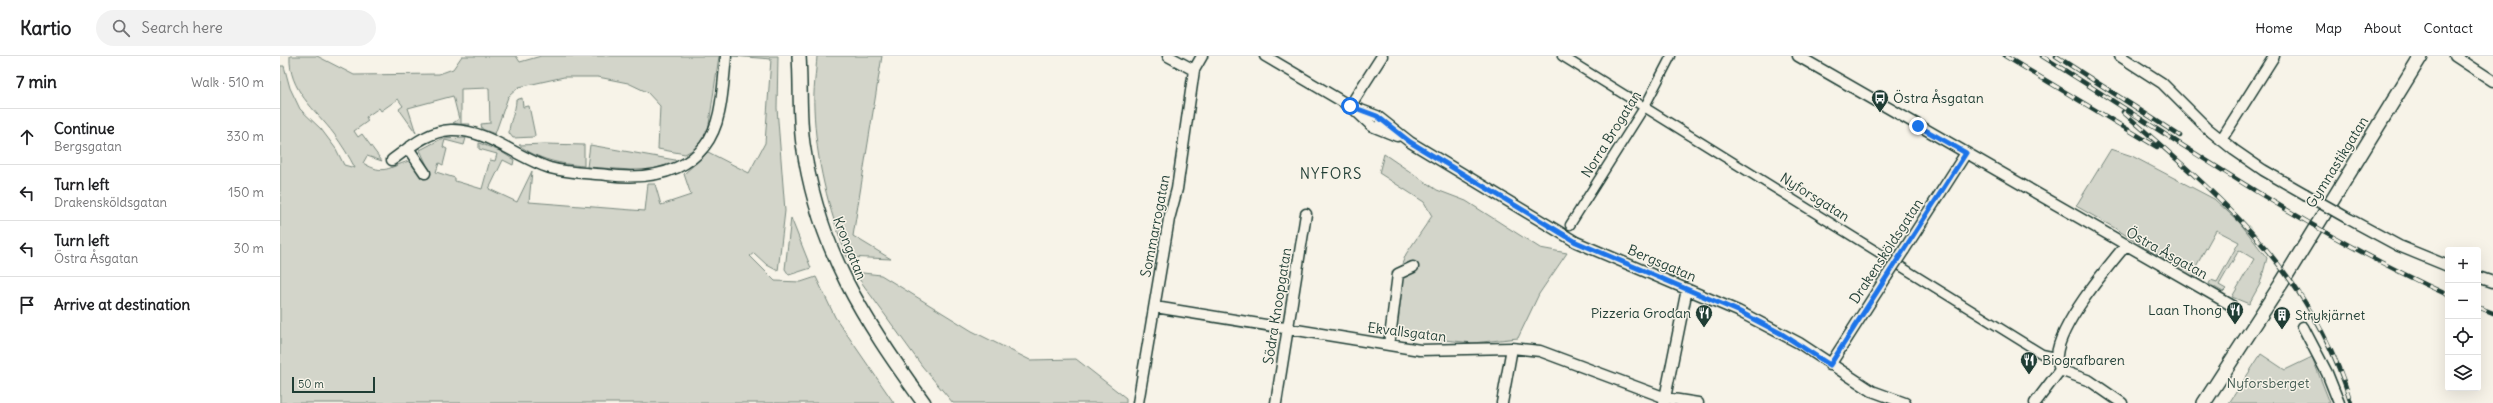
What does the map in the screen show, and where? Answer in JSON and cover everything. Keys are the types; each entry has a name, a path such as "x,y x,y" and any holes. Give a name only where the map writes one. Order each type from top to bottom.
{"street":[{"path":"392,160 408,148 436,133 451,130 478,135 534,161 564,170 639,177 671,171 695,156 706,143 714,128 719,114 726,56"},
{"name":"Krongatan","path":"799,56 803,143 820,217 831,248 847,286 869,324 924,403"},
{"name":"Krongatan","path":"800,85 806,56"},
{"path":"1168,56 1194,70"},
{"name":"Sommarrogatan","path":"1138,403 1169,219 1177,189 1194,70 1202,56"},
{"name":"Bergsgatan","path":"1265,56 1350,106 1372,126 1410,142 1576,242 1687,289 1782,334 1872,391 1894,402 1906,403"},
{"path":"1350,106 1382,56"},
{"name":"Nyforsgatan","path":"1562,56 1645,106 2042,354 2056,357"},
{"name":"Norra Brogatan","path":"1570,225 1645,106 1671,56"},
{"name":"Östra Åsgatan","path":"1798,56 2231,305"},
{"path":"2120,56 2162,83 2221,140 2263,170 2399,246 2445,265"},
{"path":"2221,140 2274,56"},
{"name":"Gymnastikgatan","path":"2204,403 2281,284 2421,56"},
{"path":"2455,56 2493,80"},
{"path":"408,148 425,173"},
{"name":"Drakensköldsgatan","path":"1830,365 1966,153"},
{"name":"Södra Knoopgatan","path":"1276,403 1306,214"},
{"path":"2060,370 2056,357 2060,343 2092,286 2126,246"},
{"path":"1389,345 1398,274 1413,267"},
{"path":"2481,278 2493,282"},
{"path":"1665,401 1687,289"},
{"name":"Ekvallsgatan","path":"1155,307 1389,345 1435,351 1512,348 1540,351 1665,401 1698,403"},
{"path":"2302,327 2327,372 2339,403"},
{"path":"1502,403 1512,348"},
{"path":"2036,403 2060,370"},
{"path":"2060,370 2090,381 2122,403"}],"green space":[{"path":"290,56 317,56 354,75 439,74 453,69 462,56 516,56 520,62 541,56 719,56 708,131 696,148 685,154 658,149 660,106 647,92 628,83 598,77 564,77 519,87 508,97 495,134 482,129 481,124 490,123 489,88 461,89 461,124 470,124 469,126 453,123 459,119 453,96 408,108 416,133 399,109 403,106 398,99 381,111 379,108 366,117 368,121 354,131 358,137 362,134 382,161 367,156 363,163 377,169 386,169 409,161 425,175 430,172 420,150 441,139 466,138 464,145 445,140 443,147 447,149 443,165 439,163 436,172 455,178 455,181 482,189 490,160 495,161 497,154 479,149 479,143 500,151 514,160 513,165 503,160 489,189 517,202 532,171 529,202 645,211 648,184 655,184 661,205 691,195 684,174 708,152 749,173 765,143 771,59 733,56 778,56 777,108 785,211 778,271 767,265 754,253 750,256 775,281 801,282 816,277 835,317 894,403 280,403 280,66 284,66 290,88 300,109 321,129 336,149 344,165 355,168 334,134 304,99 298,89 291,68"},
{"path":"817,56 882,56 853,236 891,259 847,257 840,239 824,184 817,147 814,89"},
{"path":"522,98 523,107 529,106 535,135 534,137 513,138 509,133 510,124 515,109 516,100"},
{"path":"519,145 584,145 584,166 567,164 542,158"},
{"path":"590,145 675,160 676,162 646,171 587,167"},
{"path":"2111,149 2132,156 2214,199 2240,223 2267,258 2260,284 2249,304 2232,297 2254,259 2239,250 2219,285 2226,289 2223,292 2209,284 2211,280 2217,282 2239,242 2216,230 2194,270 2202,275 2198,281 2113,227 2076,206"},
{"path":"1384,154 1437,190 1466,201 1540,248 1567,253 1539,294 1518,338 1473,343 1396,335 1390,333 1398,274 1406,254 1432,216 1424,202 1379,173"},
{"path":"791,218 811,268 789,275 785,269"},
{"path":"854,272 881,275 972,331 1030,360 1076,359 1126,398 1126,403 953,403 922,366"},
{"name":"Nyforsberget","path":"2261,354 2285,370 2312,357 2330,403 2229,403"}],"railway":[{"path":"2005,56 2157,147"},
{"path":"2042,56 2191,151 2292,213 2343,242 2445,294"},
{"path":"2056,56 2180,136"},
{"path":"2123,112 2228,207 2259,241 2288,277 2313,315 2334,357 2351,403"},
{"path":"2481,308 2493,313"}],"place":[{"name":"Östra Åsgatan","path":"1880,113"},
{"name":"Laan Thong","path":"2235,325"},
{"name":"Pizzeria Grodan","path":"1704,328"},
{"name":"Strykjärnet","path":"2282,330"},
{"name":"Biografbaren","path":"2029,375"}],"district":[{"name":"NYFORS","path":"1331,174"}],"route":[{"path":"1350,106 1377,116 1410,142 1576,242 1738,311 1808,348 1830,365 1966,153 1918,126"}]}
